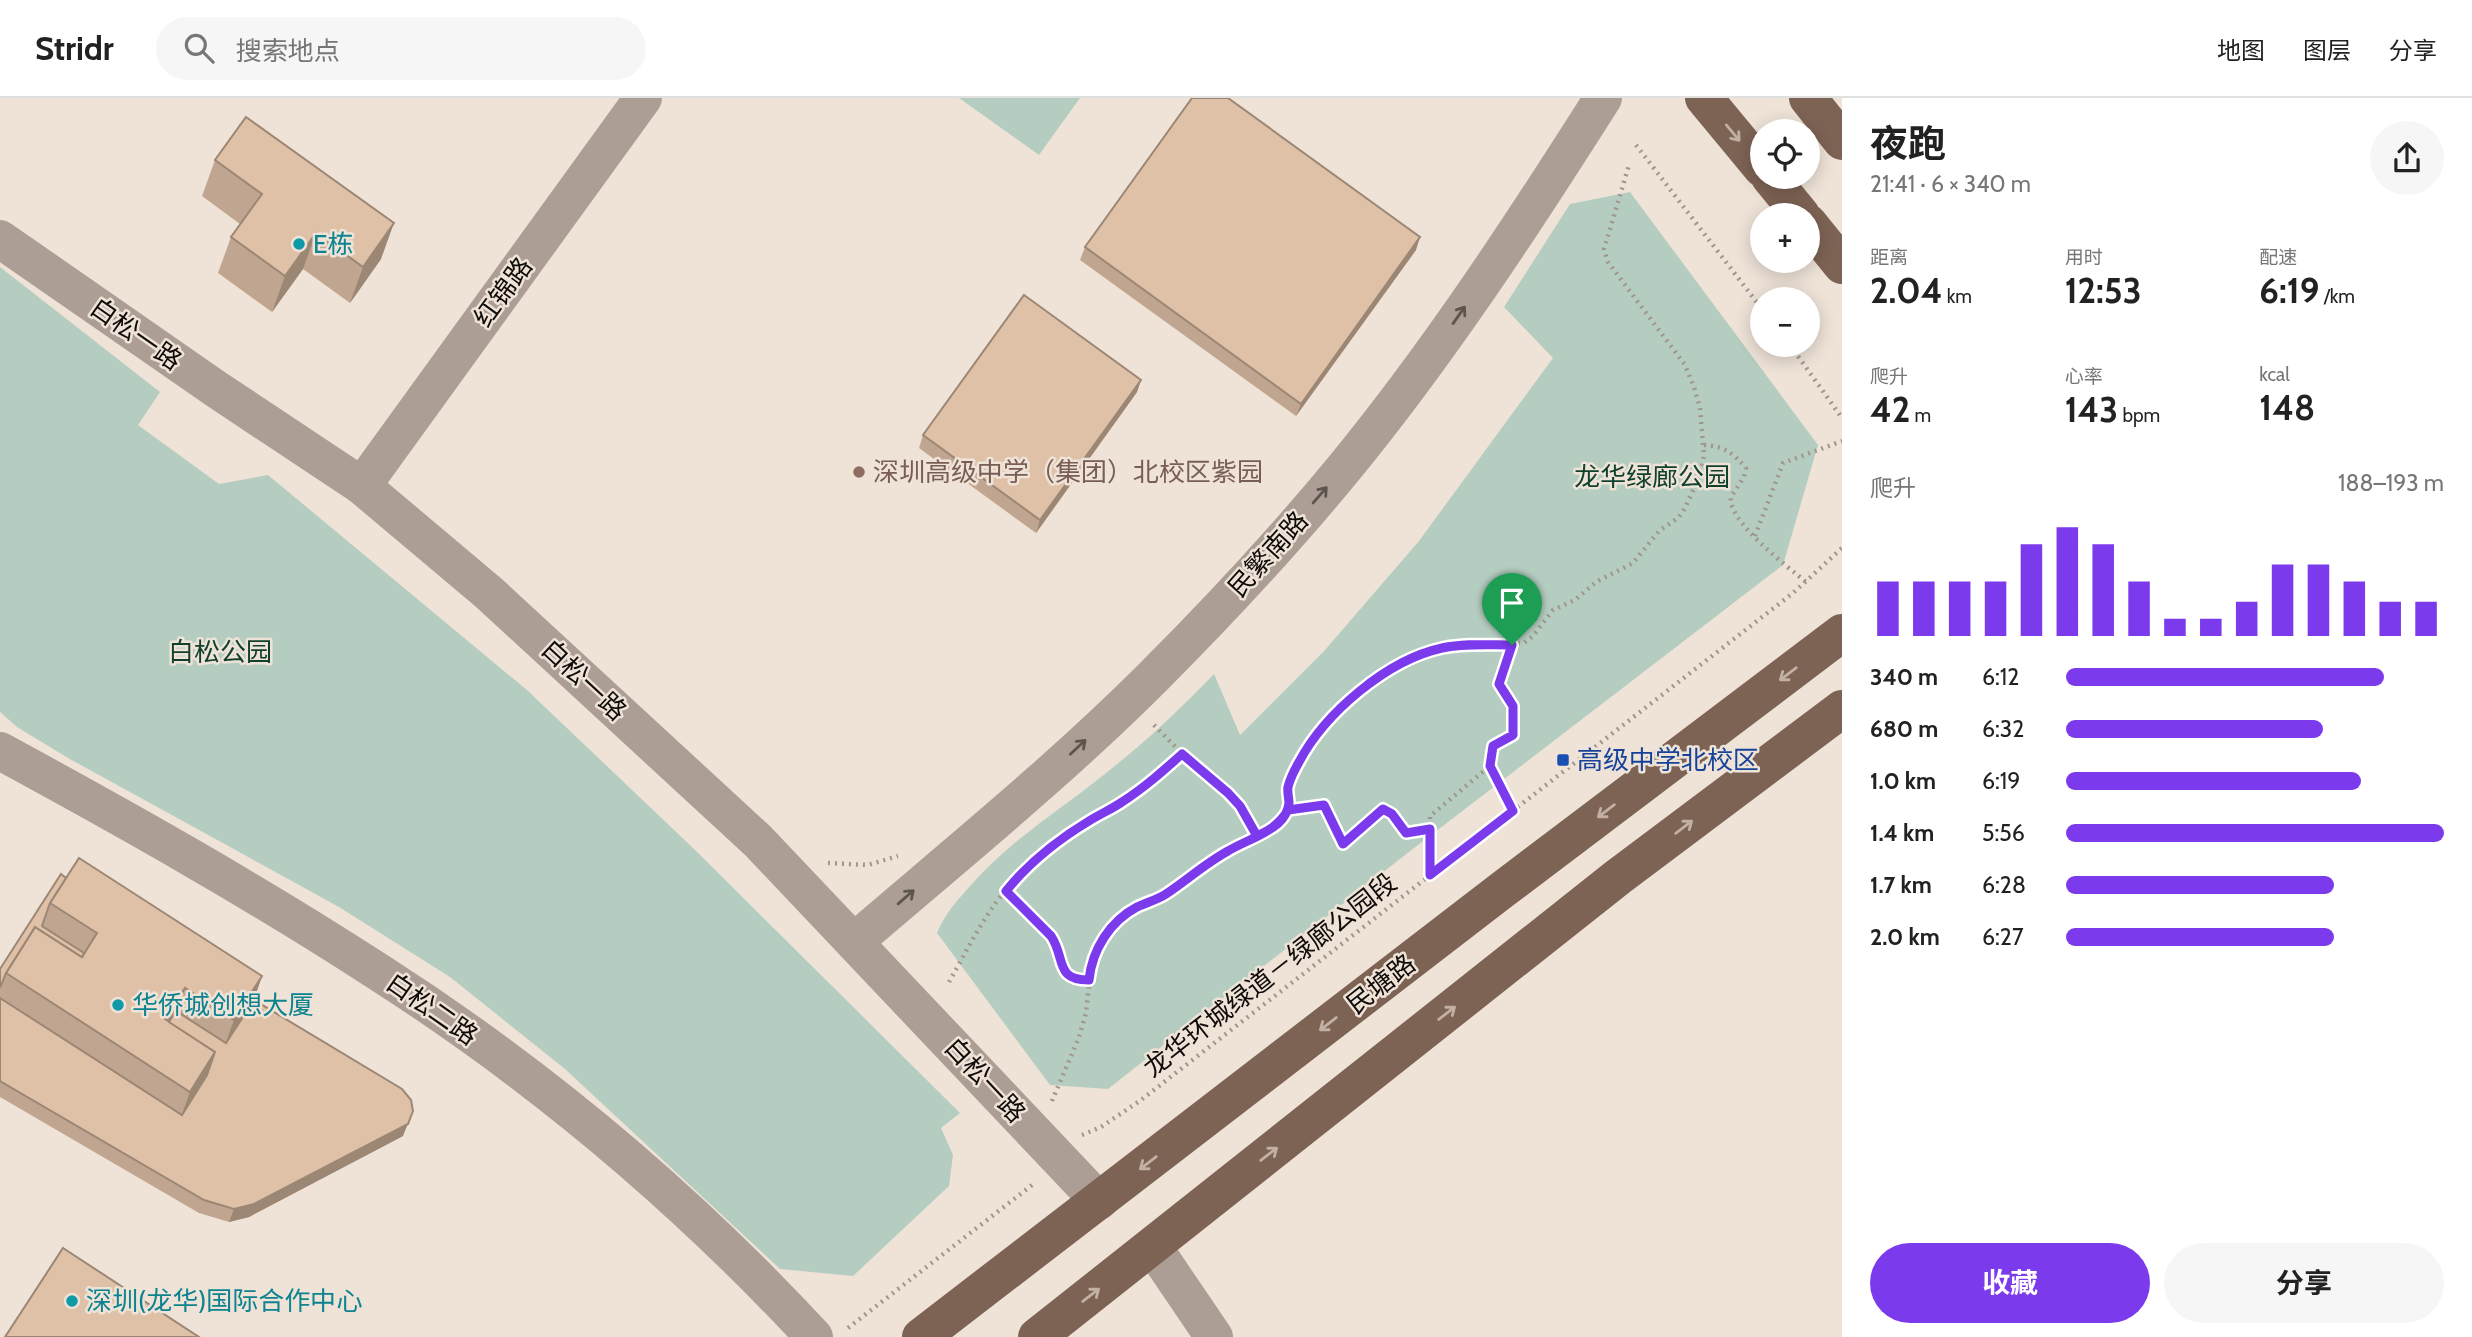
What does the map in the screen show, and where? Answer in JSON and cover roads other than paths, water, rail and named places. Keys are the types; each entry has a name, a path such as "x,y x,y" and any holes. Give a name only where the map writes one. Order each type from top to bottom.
{"main road":[{"path":"1704,98 1750,153"},
{"path":"1808,98 1842,141"},
{"path":"1780,189 1791,203"},
{"path":"1820,238 1842,265"},
{"name":"民塘路","path":"921,1337 1841,633"},
{"path":"1037,1337 1618,877 1834,718"}],"street":[{"name":"红锦路","path":"362,486 643,98"},
{"name":"民繁南路","path":"855,941 1066,759 1153,678 1345,468 1396,402 1538,200 1603,98"},
{"name":"白松一路","path":"0,239 216,389 362,486 489,593 748,831 1099,1201"},
{"name":"白松二路","path":"0,751 136,825 312,930 382,974 485,1046 580,1119 681,1205 771,1291 831,1333"},
{"path":"1153,1247 1214,1337"}],"place":[{"name":"E栋","path":"299,244"},
{"name":"深圳高级中学（集团）北校区紫园","path":"859,472"},
{"name":"高级中学北校区","path":"1563,760"},
{"name":"华侨城创想大厦","path":"118,1005"},
{"name":"深圳(龙华)国际合作中心","path":"72,1301"}],"park label":[{"name":"龙华绿廊公园","path":"1652,477"},
{"name":"白松公园","path":"220,652"}]}
